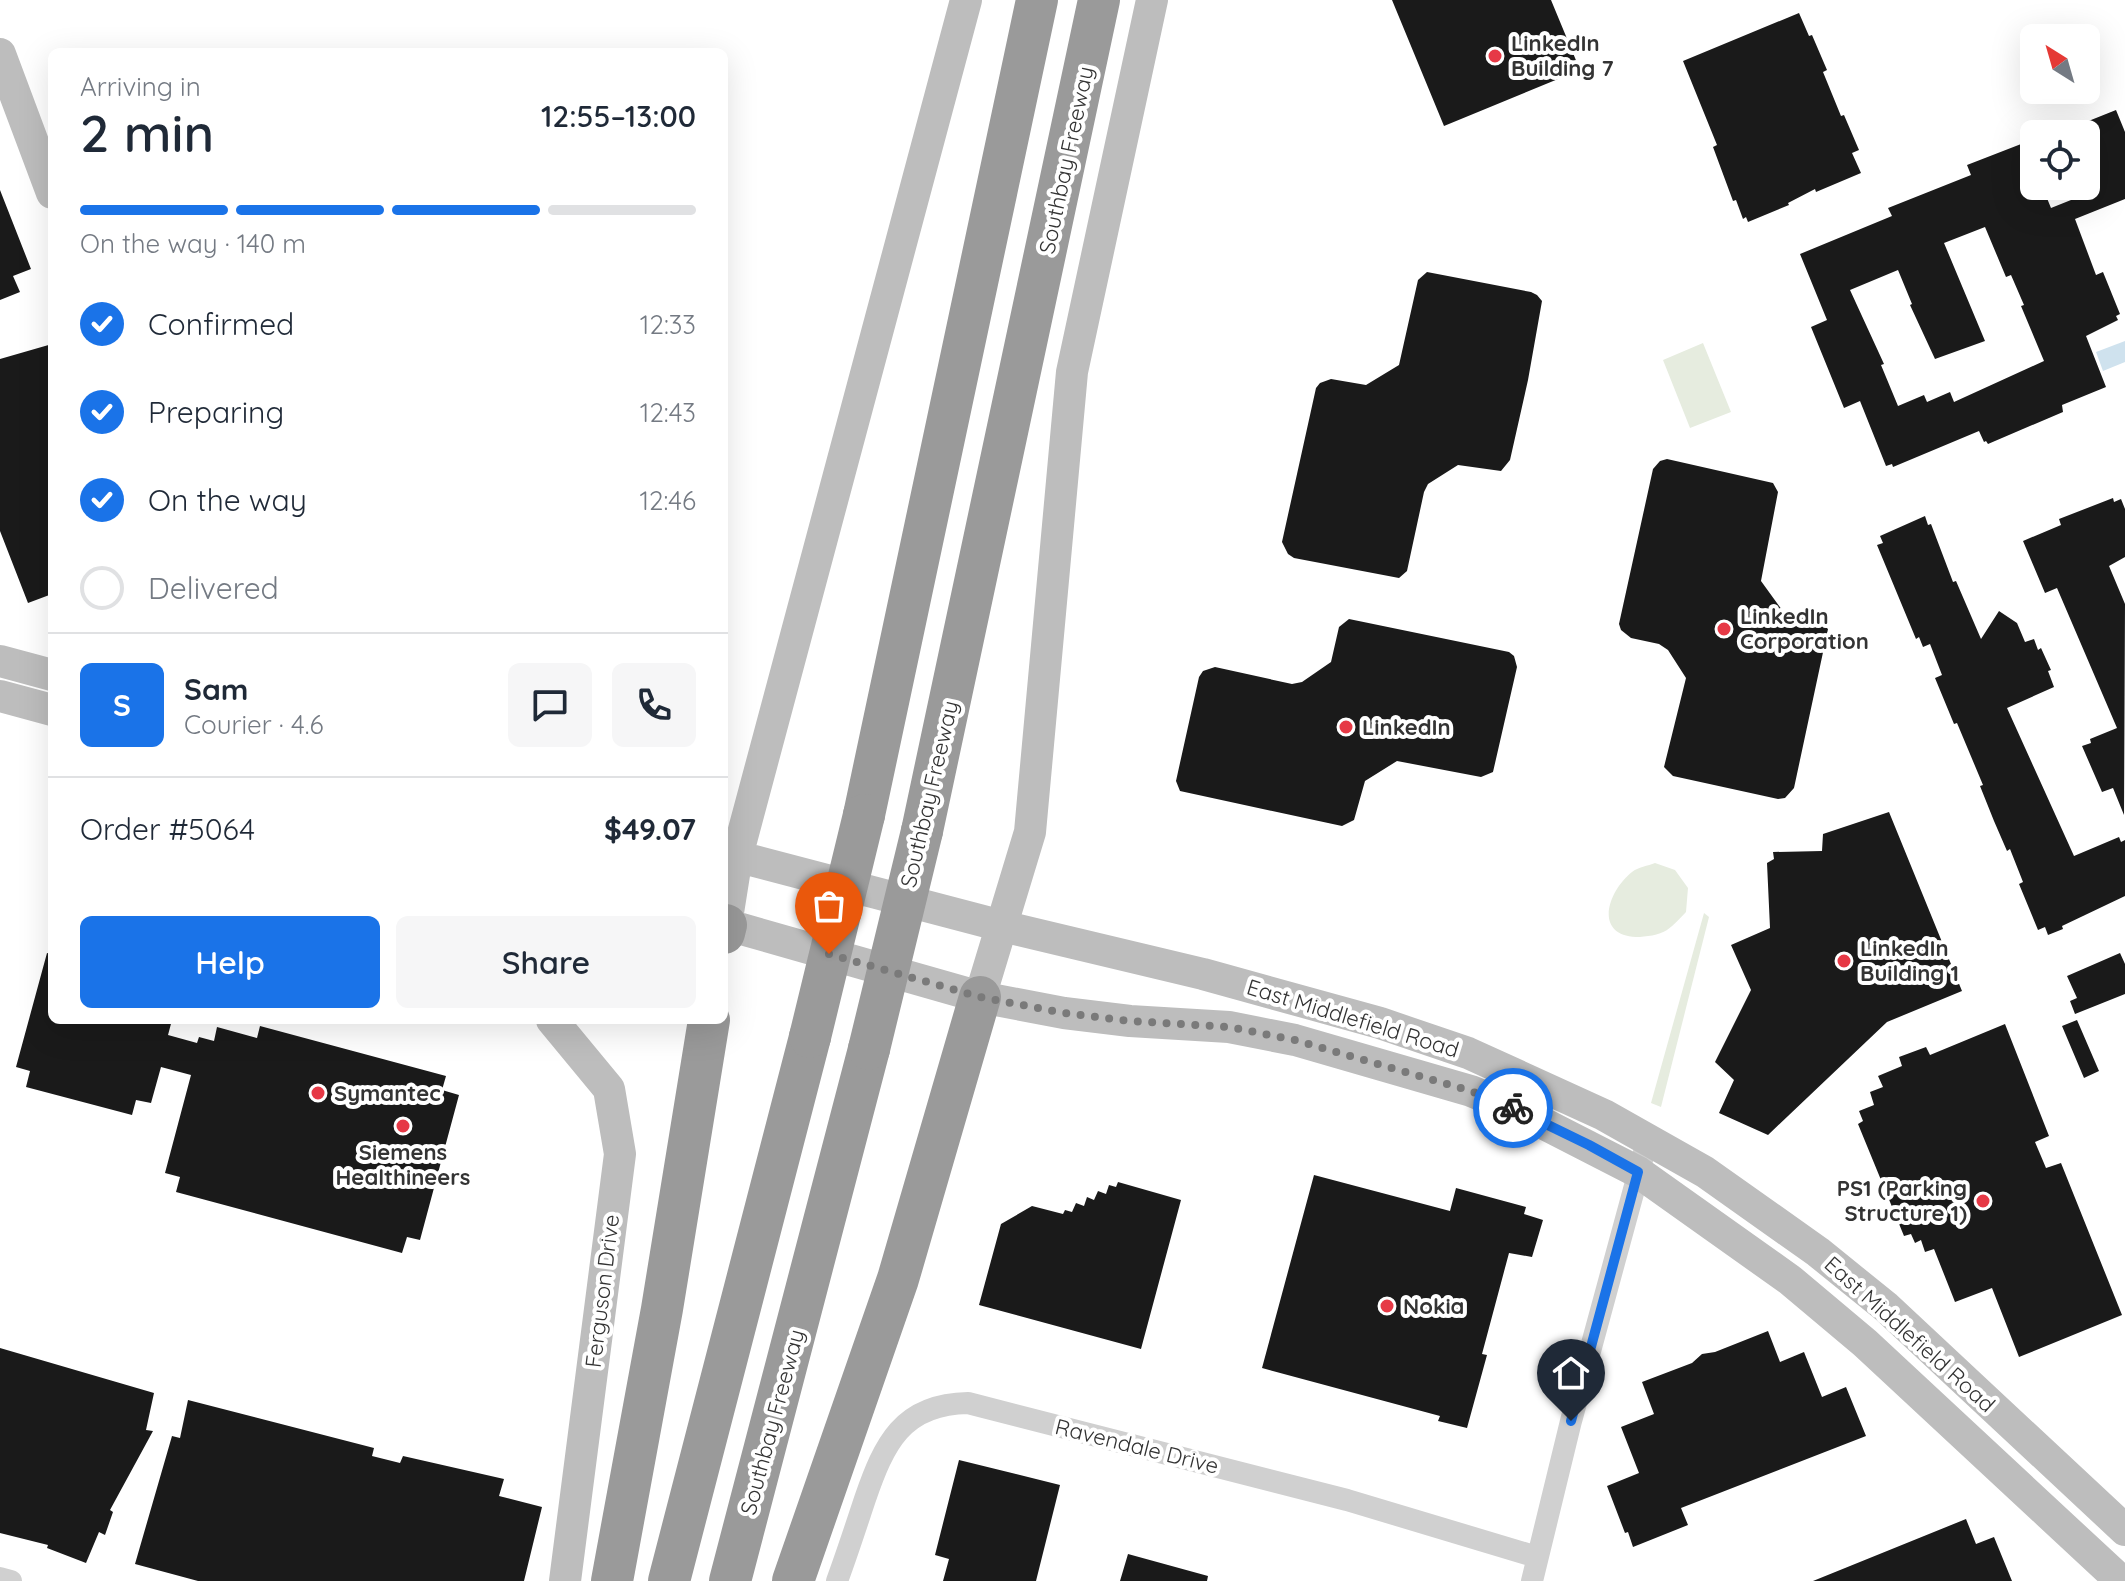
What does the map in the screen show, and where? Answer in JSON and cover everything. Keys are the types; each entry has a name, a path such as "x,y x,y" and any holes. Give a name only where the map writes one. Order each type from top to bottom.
{"highway":[{"path":"669,1581 810,1037 864,815 1037,0"},
{"name":"Southbay Freeway","path":"730,1581 869,1049 922,831 1099,0"},
{"path":"793,1581 898,1279 980,997"},
{"path":"612,1581 662,1309 708,1024"}],"main road":[{"path":"728,890 731,854 966,0"},
{"path":"980,997 1030,832 1072,372 1152,0"},
{"path":"0,54 48,182"},
{"path":"0,661 48,674"},
{"path":"0,696 48,709"},
{"name":"East Middlefield Road","path":"731,854 1002,926 1203,974 1419,1036 1516,1073 1648,1138 1744,1198 1818,1252 1886,1307 2125,1530"},
{"name":"East Middlefield Road","path":"728,928 980,997 1064,1013 1229,1027 1295,1040 1471,1091 1543,1122 1638,1172 1790,1280 1844,1325 2121,1581"},
{"name":"Ferguson Drive","path":"555,1024 609,1089 620,1154 565,1581"}],"street":[{"path":"1532,1581 1648,1138"},
{"name":"Ravendale Drive","path":"837,1581 881,1455 895,1433 910,1420 929,1408 950,1403 987,1407 1332,1497 1537,1557"},
{"path":"0,1578 11,1581"}],"shaded area":[{"path":"1703,343 1731,412 1690,428 1663,360"},
{"path":"1655,863 1675,870 1688,888 1686,912 1660,933 1640,937 1622,934 1614,929 1610,921 1611,900 1632,872"},
{"path":"1704,913 1709,917 1661,1107 1651,1103"}],"water":[{"path":"2125,341 2125,362 2103,371 2096,352"}],"building":[{"name":"LinkedIn Building 7","path":"1392,0 1551,0 1580,70 1444,126"},
{"path":"1799,13 1809,36 1812,35 1827,70 1823,72 1859,150 1852,153 1861,173 1816,192 1815,189 1789,205 1748,222 1746,217 1743,219 1736,200 1733,201 1713,147 1717,145 1683,61"},
{"path":"2116,110 2125,132 2125,199 2075,219 2096,275 2103,272 2120,314 2116,316 2118,320 2086,336 2106,387 2062,405 2063,412 1988,444 1979,431 1893,467 1892,464 1886,466 1860,401 1844,408 1811,327 1827,320 1800,254 1892,216 1888,208 1971,175 1967,165 2020,144 2020,200 2048,200 2051,208 2071,200 2100,200 2100,120 2091,120","holes":["1985,227 2006,277 2011,275 2044,361 1954,402 1950,392 1927,402 1924,395 1898,406 1881,365 1884,364 1850,290 1898,270 1935,359 1985,341 1944,243"]},
{"path":"0,190 31,269 13,276 20,292 0,300"},
{"path":"1427,272 1531,292 1542,301 1510,460 1501,471 1458,465 1428,484 1407,571 1399,578 1294,558 1282,542 1316,388 1331,379 1366,385 1399,365 1418,280"},
{"path":"48,345 48,596 28,603 0,531 0,359"},
{"name":"LinkedIn Corporation","path":"1667,459 1773,483 1778,492 1761,581 1785,614 1818,620 1828,629 1794,788 1785,798 1673,776 1664,767 1686,678 1668,650 1659,644 1631,638 1619,624 1653,469 1660,461"},
{"path":"2113,498 2114,502 2121,499 2125,509 2125,557 2109,566 2125,604 2124,815 2113,788 2102,792 2082,746 2091,743 2090,739 2117,728 2057,588 2045,593 2023,541 2061,525 2059,519"},
{"path":"1925,516 1981,639 1999,611 2017,623 2025,642 2034,639 2051,670 2048,671 2054,687 2007,708 2074,856 2119,837 2121,842 2125,840 2125,896 2048,935 2045,927 2038,930 2019,884 2023,882 2010,849 2007,851 1980,786 1983,785 1935,678 1942,675 1930,644 1923,647 1919,637 1916,639 1877,545 1883,543 1880,536"},
{"name":"LinkedIn","path":"1349,619 1509,652 1514,656 1517,667 1493,772 1481,777 1397,761 1365,781 1354,820 1342,826 1180,791 1176,781 1199,677 1203,671 1215,667 1292,684 1302,682 1331,662 1339,627"},
{"name":"LinkedIn Building 1","path":"1889,812 1962,991 1887,1022 1768,1135 1719,1113 1734,1080 1715,1062 1751,990 1731,945 1770,928 1767,863 1774,859 1773,852 1822,851 1823,834"},
{"name":"Symantec","path":"47,953 48,1024 171,1024 168,1035 197,1043 199,1037 214,1041 217,1027 257,1038 260,1026 446,1076 442,1090 459,1095 420,1240 407,1237 402,1253 176,1192 180,1177 165,1173 191,1075 161,1067 151,1103 136,1100 132,1115 26,1087 30,1071 16,1067"},
{"path":"2120,953 2125,964 2125,994 2075,1014 2070,1001 2077,998 2067,976"},
{"path":"2077,1020 2099,1071 2084,1078 2062,1026"},
{"name":"PS1 (Parking Structure 1)","path":"2005,1024 2049,1136 2035,1142 2046,1168 2061,1163 2122,1315 2019,1357 1992,1288 1955,1302 1934,1249 1925,1252 1921,1240 1915,1243 1911,1234 1904,1236 1858,1124 1863,1121 1859,1111 1874,1105 1870,1092 1883,1087 1878,1076 1902,1066 1899,1057 1926,1047 1930,1055"},
{"name":"Nokia","path":"1314,1175 1450,1211 1456,1188 1526,1207 1524,1214 1543,1220 1532,1257 1509,1253 1482,1354 1487,1355 1467,1428 1438,1421 1440,1416 1262,1368"},
{"path":"1118,1182 1181,1200 1141,1349 979,1305 1001,1224 1032,1206 1063,1214 1065,1210 1072,1212 1076,1203 1084,1206 1087,1197 1094,1200 1098,1191 1106,1194 1109,1185 1116,1187"},
{"path":"1768,1331 1780,1362 1804,1352 1822,1397 1846,1387 1866,1436 1681,1508 1688,1525 1633,1547 1607,1486 1639,1473 1621,1427 1654,1414 1642,1382 1692,1363 1702,1354"},
{"path":"0,1348 154,1393 146,1430 153,1431 110,1510 113,1512 105,1535 99,1532 86,1563 47,1548 48,1545 0,1533"},
{"path":"188,1400 374,1448 372,1456 400,1463 403,1456 504,1479 499,1496 542,1507 524,1581 198,1581 135,1564 172,1436 180,1438"},
{"path":"959,1460 1060,1485 1036,1581 943,1581 949,1559 935,1555"},
{"path":"1966,1519 1976,1544 1994,1537 2012,1581 1813,1581"},
{"path":"1128,1554 1208,1576 1207,1581 1120,1581"}],"way so far":[{"path":"829,954 980,997 1064,1013 1229,1027 1295,1040 1471,1091 1513,1108"}],"place":[{"name":"LinkedIn Building 7","path":"1495,56"},
{"name":"LinkedIn Corporation","path":"1724,629"},
{"name":"LinkedIn","path":"1346,727"},
{"name":"LinkedIn Building 1","path":"1844,961"},
{"name":"Symantec","path":"318,1093"},
{"name":"Siemens Healthineers","path":"403,1126"},
{"name":"PS1 (Parking Structure 1)","path":"1983,1201"},
{"name":"Nokia","path":"1387,1306"}],"route":[{"path":"1513,1108 1638,1172 1571,1421"}]}
